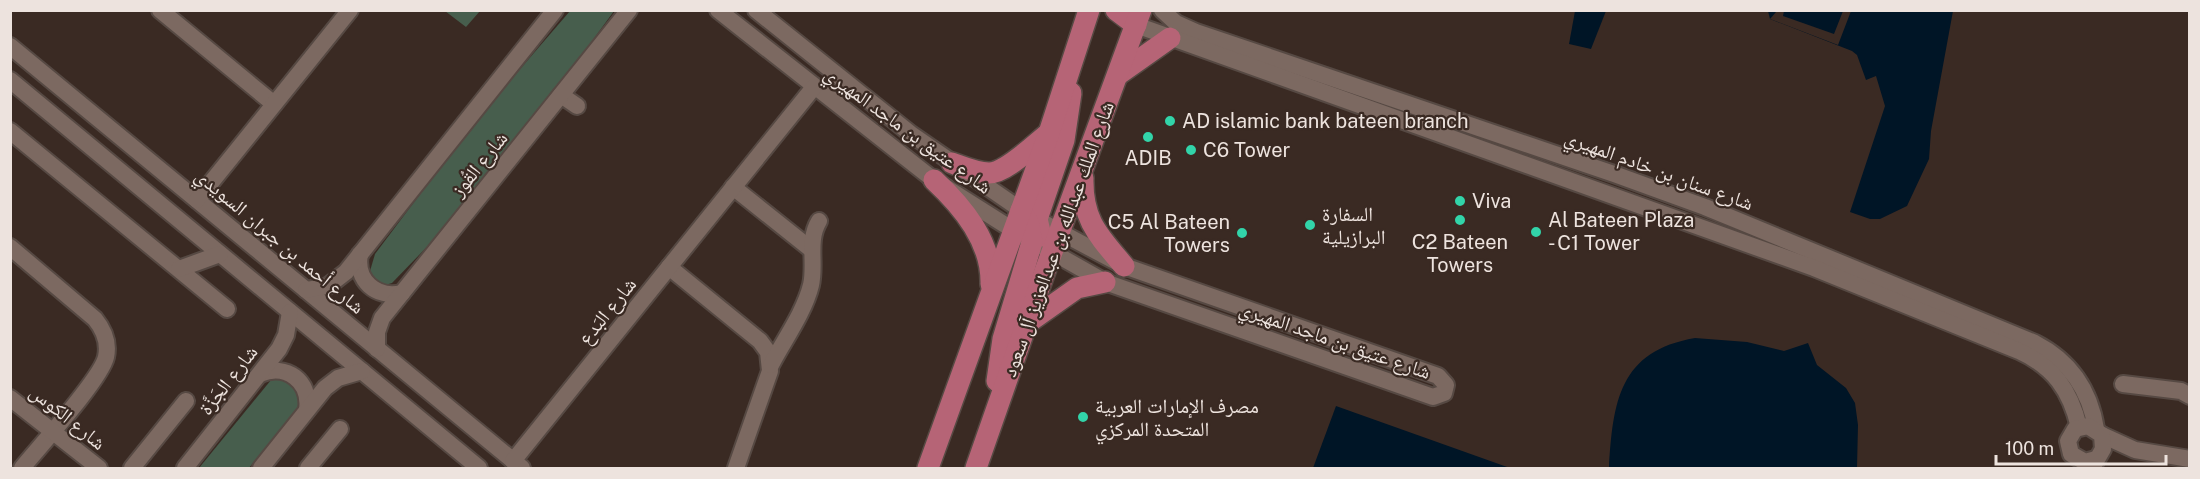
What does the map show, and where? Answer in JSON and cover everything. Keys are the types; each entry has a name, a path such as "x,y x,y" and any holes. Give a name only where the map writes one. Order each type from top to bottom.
{"main road":[{"path":"998,406 998,372 1003,339 1032,242 1029,214 1049,133 1089,10"},
{"path":"1116,10 1139,18"},
{"name":"شارع الملك عبدالله بن عبدالعزيز آل سعود","path":"976,468 1026,324 1139,18"},
{"path":"1118,74 1170,38"},
{"path":"928,468 1013,230 1029,214 1066,133 1071,99 1070,72"},
{"path":"952,163 977,171 994,172 1014,161 1049,133"},
{"path":"1083,170 1083,196 1089,222 1124,266"},
{"path":"934,180 960,207 983,244 990,264 990,293"},
{"path":"1029,214 1052,253"},
{"path":"1026,324 1077,288 1105,282"}],"street":[{"path":"160,10 274,104"},
{"path":"197,200 350,10"},
{"name":"شارع القُوز","path":"306,290 321,288 334,282 360,254 555,10"},
{"name":"شارع القُوز","path":"377,349 379,325 402,293 629,10"},
{"name":"شارع عتيق بن ماجد المهيري","path":"718,10 934,180 1032,242 1105,282 1433,397 1441,396 1446,389 1444,381 1438,376 1124,266 1060,232 1029,214 911,134 756,10"},
{"name":"شارع سنان بن خادم المهيري","path":"1162,10 1176,23 1196,32 1614,174 1783,240 2043,347 2062,362 2081,384 2099,432"},
{"name":"شارع سنان بن خادم المهيري","path":"1139,18 1170,38 1868,289 2028,355 2045,365 2065,387 2079,427"},
{"name":"شارع أحمد بن جبران السويدي","path":"10,46 517,465"},
{"path":"10,81 479,468"},
{"name":"شارع البَدع","path":"517,465 669,267 814,87"},
{"path":"561,94 577,106"},
{"path":"10,131 227,309"},
{"path":"98,153 110,146 116,133"},
{"path":"148,194 153,180 166,175"},
{"path":"733,187 812,250"},
{"path":"1603,193 1616,187 1624,188 1758,240 1771,242 1783,240"},
{"path":"736,468 771,365 809,291 813,271 812,238 819,221"},
{"path":"10,247 95,319 106,342 106,357 99,371 22,468"},
{"path":"179,269 220,254"},
{"path":"360,254 359,267 367,284 383,294 402,293"},
{"path":"669,267 760,341 768,352 771,365"},
{"name":"شارع الجَزَّة","path":"185,468 283,342 290,312"},
{"path":"260,374 279,370 298,379 308,397 307,410"},
{"path":"261,468 307,410 332,383 346,375 362,371"},
{"path":"2123,384 2187,392"},
{"name":"شارع الكوس","path":"10,398 99,468"},
{"path":"132,468 186,401"},
{"path":"2135,450 2095,461 2072,461 2068,441 2072,432 2079,427 2088,426 2135,450 2190,459"},
{"path":"308,468 340,429"},
{"path":"2095,461 2104,444 2099,432"}],"green space":[{"path":"445,11 480,11 466,27"},
{"path":"570,11 614,11 537,117 453,220 392,283 382,286 374,280 370,271 375,254 472,125"},
{"path":"289,375 302,403 249,468 199,468 271,380"}],"water":[{"path":"1575,11 1606,11 1591,49 1569,44"},
{"path":"1768,11 1953,11 1931,131 1929,159 1907,206 1880,219 1870,219 1850,212 1885,106 1876,76 1866,80 1857,55 1852,51 1770,19"},
{"path":"1695,338 1747,342 1784,351 1808,343 1817,365 1846,388 1855,403 1858,425 1857,468 1609,468 1613,422 1618,401 1635,367 1650,355 1670,345"},
{"path":"1336,406 1510,468 1313,468"}],"pier":[{"path":"1774,11 1784,11 1783,16 1834,34 1843,11 1851,11 1838,45 1770,19 1776,12"}],"place":[{"name":"AD islamic bank bateen branch","path":"1170,121"},
{"name":"ADIB","path":"1148,137"},
{"name":"C6 Tower","path":"1191,150"},
{"name":"Viva","path":"1460,201"},
{"name":"C2 Bateen Towers","path":"1460,220"},
{"name":"السفارة البرازيلية","path":"1310,225"},
{"name":"Al Bateen Plaza - C1 Tower","path":"1536,232"},
{"name":"C5 Al Bateen Towers","path":"1242,233"},
{"name":"مصرف الإمارات العربية المتحدة المركزي","path":"1083,417"}]}
